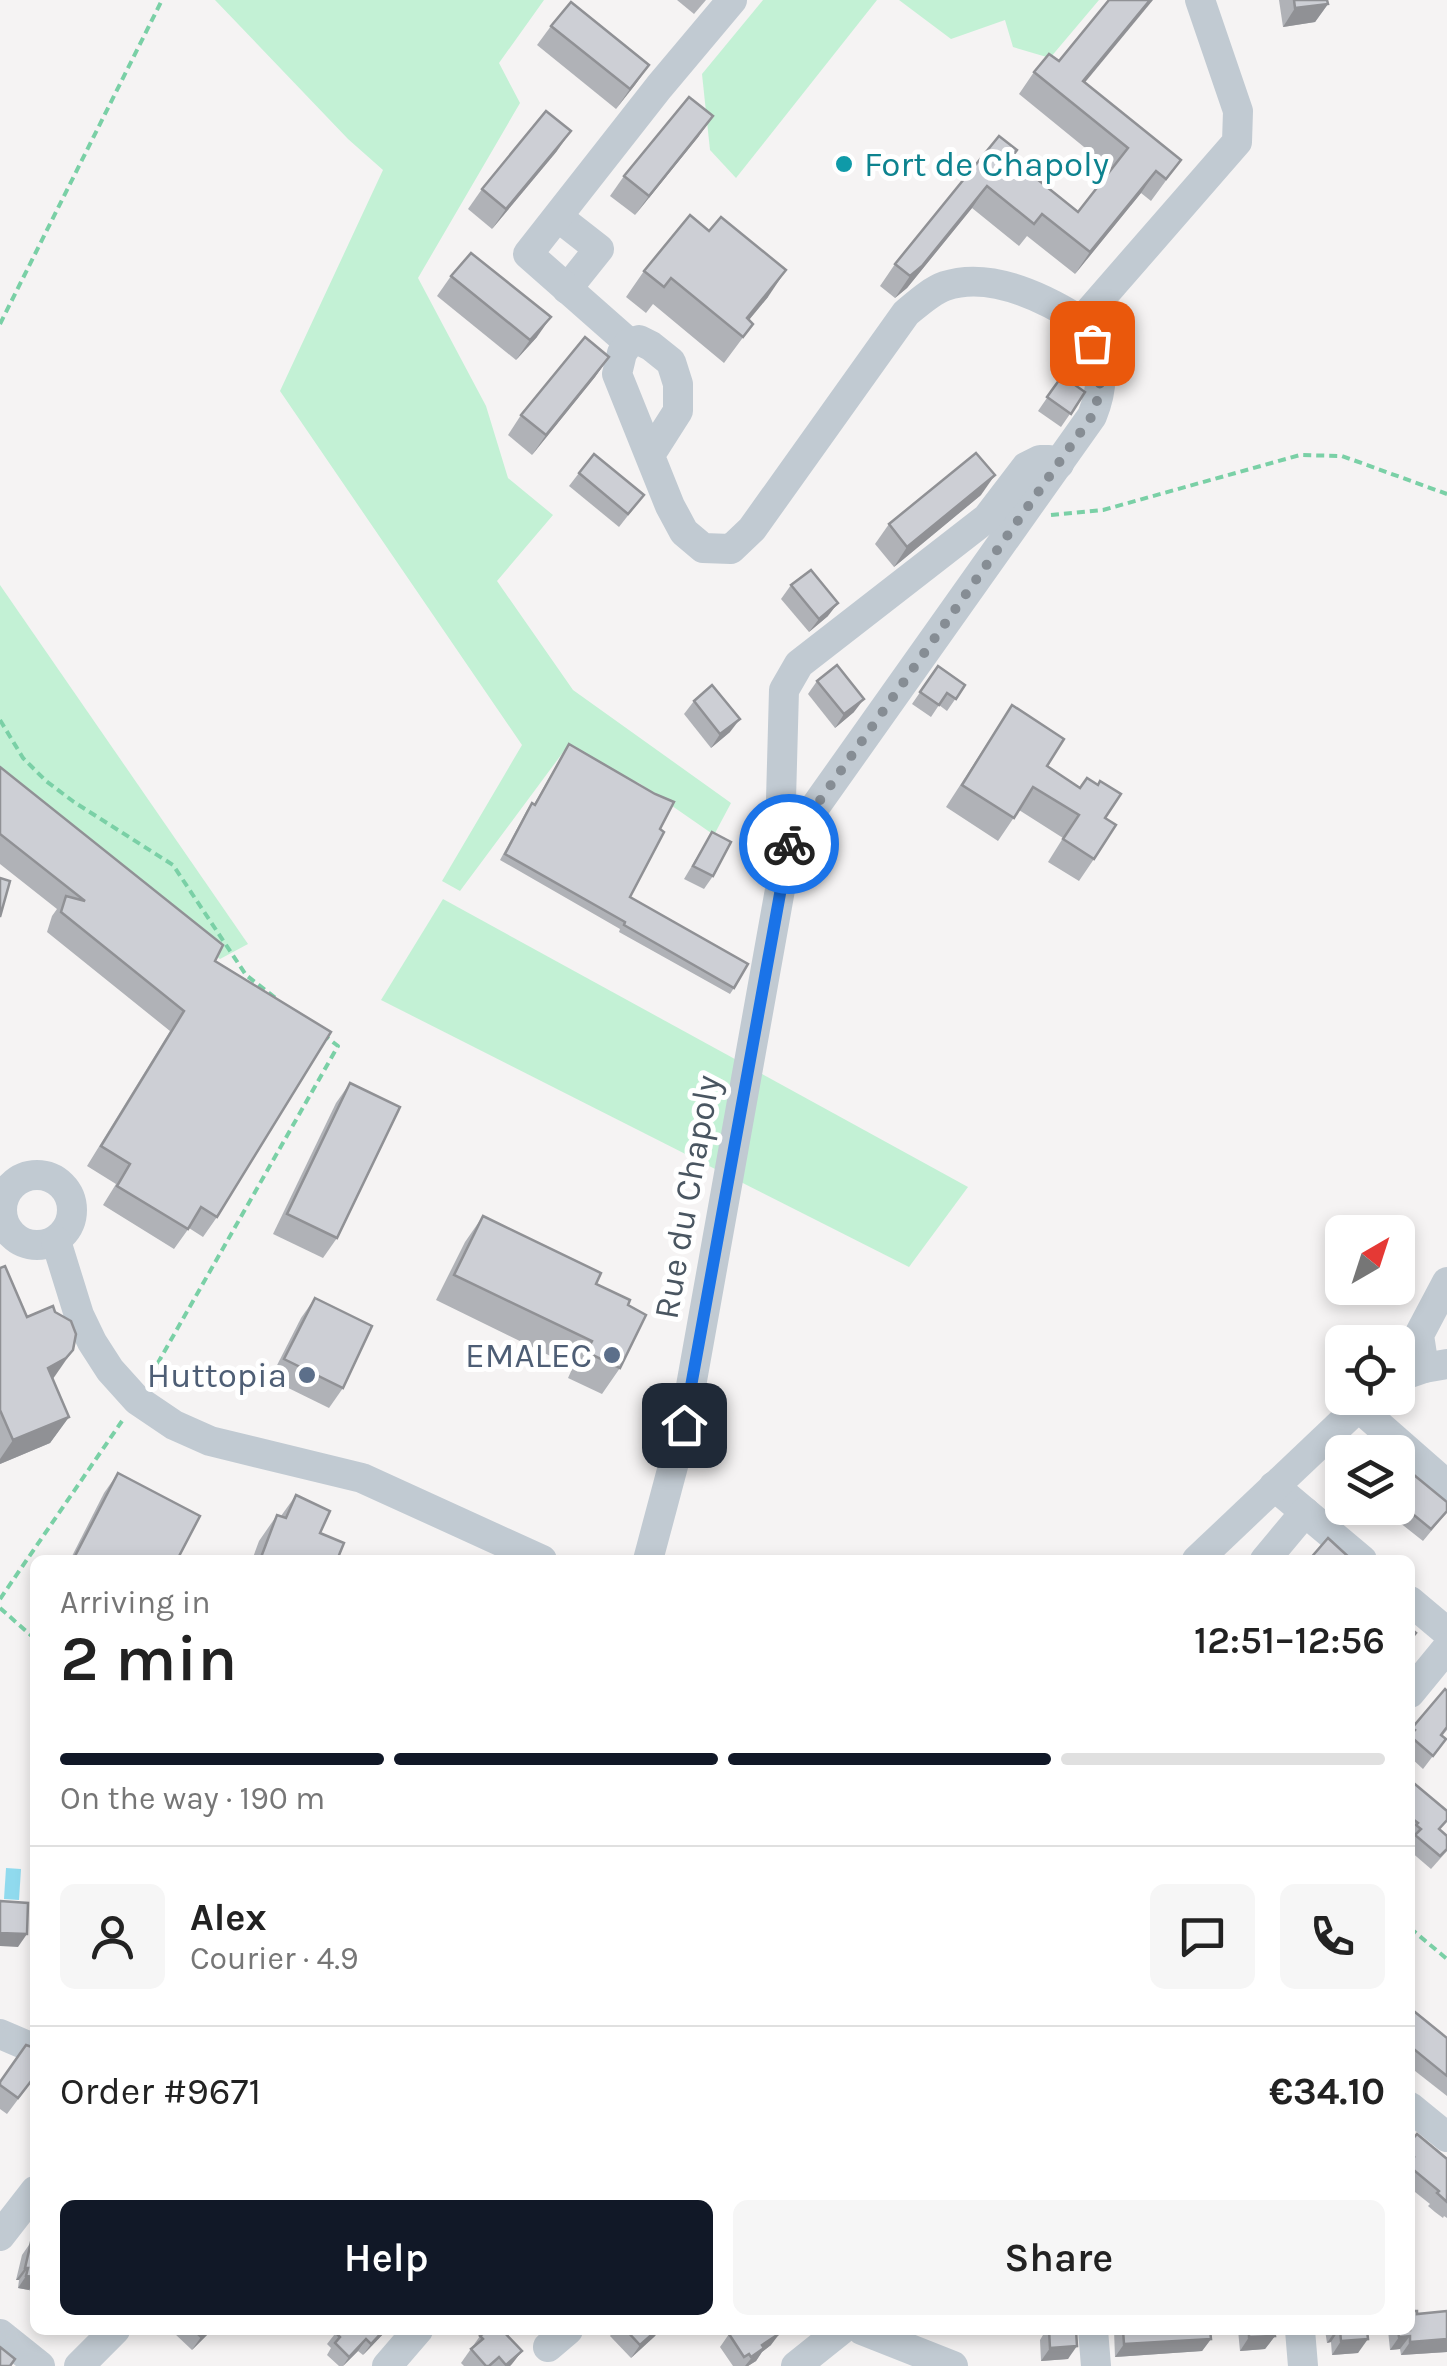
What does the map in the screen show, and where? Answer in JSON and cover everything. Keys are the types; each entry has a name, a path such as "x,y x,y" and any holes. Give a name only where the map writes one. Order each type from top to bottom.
{"street":[{"path":"629,342 528,254 732,0"},
{"path":"650,455 678,411 678,384 671,362 639,340 629,342 617,374 670,506 684,532 702,548 731,550 752,529 906,314 922,300 944,286 994,283 1055,305 1081,321 1237,142 1238,111 1200,0"},
{"path":"558,216 599,249 567,289"},
{"name":"Rue du Chapoly","path":"788,846 1092,416 1100,394 1100,368 1081,321"},
{"name":"Rue du Chapoly","path":"649,1555 684,1425 788,846 781,800 784,690 799,664 987,518 1026,467 1040,460 1059,464"},
{"path":"56,1240 79,1315 92,1342 137,1400 210,1441 362,1478 531,1555"},
{"path":"1423,1370 1419,1336 1447,1282"},
{"path":"1202,1555 1348,1415"},
{"path":"1375,1415 1447,1484"},
{"path":"1274,1486 1356,1555"},
{"path":"1270,1555 1306,1512"},
{"path":"1415,1605 1447,1632"},
{"path":"1415,1687 1447,1648"},
{"path":"0,2034 30,2047"},
{"path":"1415,2111 1447,2137"},
{"path":"0,2236 30,2197"},
{"path":"0,2334 40,2366"},
{"path":"79,2366 110,2335"},
{"path":"388,2366 414,2335"},
{"path":"796,2366 835,2335"},
{"path":"883,2335 954,2366"},
{"path":"1093,2335 1096,2366"},
{"path":"1300,2335 1302,2366"}],"path":[{"path":"0,324 162,0"},
{"path":"1020,518 1103,510 1300,454 1342,456 1447,494"},
{"path":"0,720 23,758 46,781 172,865 246,975 276,998"},
{"path":"30,1555 137,1400 338,1046 323,1034"},
{"path":"0,1599 30,1555"},
{"path":"0,1608 30,1635"},
{"path":"1415,1932 1447,1958"}],"green space":[{"path":"215,0 544,0 499,63 520,103 418,278 486,406 508,478 553,515 497,581 573,690 731,803 714,835 639,783 564,751 460,891 442,881 522,745 280,391 383,170 348,139"},
{"path":"763,0 877,0 736,178 710,150 702,74"},
{"path":"899,0 1099,0 1050,58 1013,47 1005,20 951,39"},
{"path":"0,585 248,944 220,959 0,790"},
{"path":"443,899 968,1187 909,1267 381,1000"}],"water":[{"path":"6,1868 21,1869 19,1900 4,1899"}],"building":[{"path":"1109,0 1150,0 1083,81 1181,160 1166,179 1156,171 1090,252 1042,214 1034,224 987,186 910,276 895,264 999,136 1017,150 1011,158 1078,212 1128,148 1034,72 1049,54 1059,61"},
{"path":"1294,0 1327,0 1328,4 1295,8"},
{"path":"571,2 649,65 630,89 551,26"},
{"path":"689,97 713,116 649,196 624,176"},
{"path":"546,111 571,131 506,209 482,189"},
{"path":"690,215 709,231 721,217 786,270 747,318 753,324 743,337 671,278 664,287 644,271"},
{"path":"471,253 551,317 530,340 451,276"},
{"path":"585,337 609,357 546,435 521,415"},
{"path":"1062,376 1085,392 1071,414 1047,397"},
{"path":"976,453 995,475 907,547 889,524"},
{"path":"594,454 644,495 628,514 579,473"},
{"path":"811,570 838,603 819,619 791,585"},
{"path":"837,665 864,699 844,714 817,681"},
{"path":"938,666 965,685 956,699 947,693 939,705 920,692"},
{"path":"712,685 740,719 720,734 694,701"},
{"path":"1012,705 1064,739 1047,766 1080,788 1087,778 1121,794 1105,818 1116,825 1094,859 1063,839 1079,815 1033,787 1014,818 962,785"},
{"path":"569,744 674,802 660,829 664,832 630,897 748,964 734,988 505,854"},
{"path":"0,767 223,945 215,961 331,1032 217,1217 201,1207 188,1229 117,1186 130,1164 101,1146 184,1011 61,912 66,896 85,901 0,834"},
{"path":"712,832 731,842 713,876 693,866"},
{"path":"0,878 10,881 0,917"},
{"path":"350,1083 400,1107 337,1238 287,1214"},
{"path":"483,1216 601,1273 596,1284 630,1300 628,1305 646,1315 620,1368 586,1352 592,1341 454,1275"},
{"path":"5,1266 27,1317 53,1306 55,1312 71,1321 76,1334 73,1350 48,1368 69,1417 13,1440 0,1410 0,1268"},
{"path":"315,1298 372,1326 343,1388 284,1359"},
{"path":"118,1473 200,1516 180,1555 76,1555"},
{"path":"1415,1476 1447,1502 1447,1511 1431,1529 1415,1516"},
{"path":"296,1495 330,1511 320,1533 344,1543 339,1555 262,1555 277,1515 286,1518"},
{"path":"1328,1538 1347,1555 1313,1555"},
{"path":"1445,1689 1447,1727 1441,1735 1446,1739 1433,1756 1415,1740 1415,1724"},
{"path":"1415,1784 1447,1811 1447,1820 1439,1829 1447,1836 1447,1849 1440,1856 1415,1835 1421,1829"},
{"path":"0,1901 28,1903 27,1934 0,1933"},
{"path":"1415,2012 1447,2038 1447,2076 1415,2050"},
{"path":"26,2045 30,2046 30,2082 18,2098 0,2082"},
{"path":"1417,2134 1447,2159 1447,2202 1415,2171"},
{"path":"30,2246 30,2276 26,2276"},
{"path":"1415,2311 1447,2311 1447,2339 1410,2342 1410,2336 1399,2337 1415,2335"},
{"path":"379,2335 371,2344 366,2339 349,2357 335,2343 340,2337"},
{"path":"507,2335 522,2351 506,2365 499,2357 486,2366 471,2349 483,2339 480,2336"},
{"path":"631,2335 651,2335 640,2345"},
{"path":"730,2335 777,2335 751,2357 744,2357"},
{"path":"1049,2335 1076,2335 1077,2346 1050,2348"},
{"path":"1123,2335 1211,2335 1211,2339 1124,2344"},
{"path":"1340,2335 1368,2335 1368,2339 1341,2341"},
{"path":"0,2347 15,2359 10,2366 0,2366"}],"way so far":[{"path":"789,844 1092,416 1100,394 1100,368 1092,343"}],"place":[{"name":"Fort de Chapoly","path":"844,164"},
{"name":"EMALEC","path":"612,1355"},
{"name":"Huttopia","path":"307,1375"}],"route":[{"path":"684,1425 789,844"}]}
